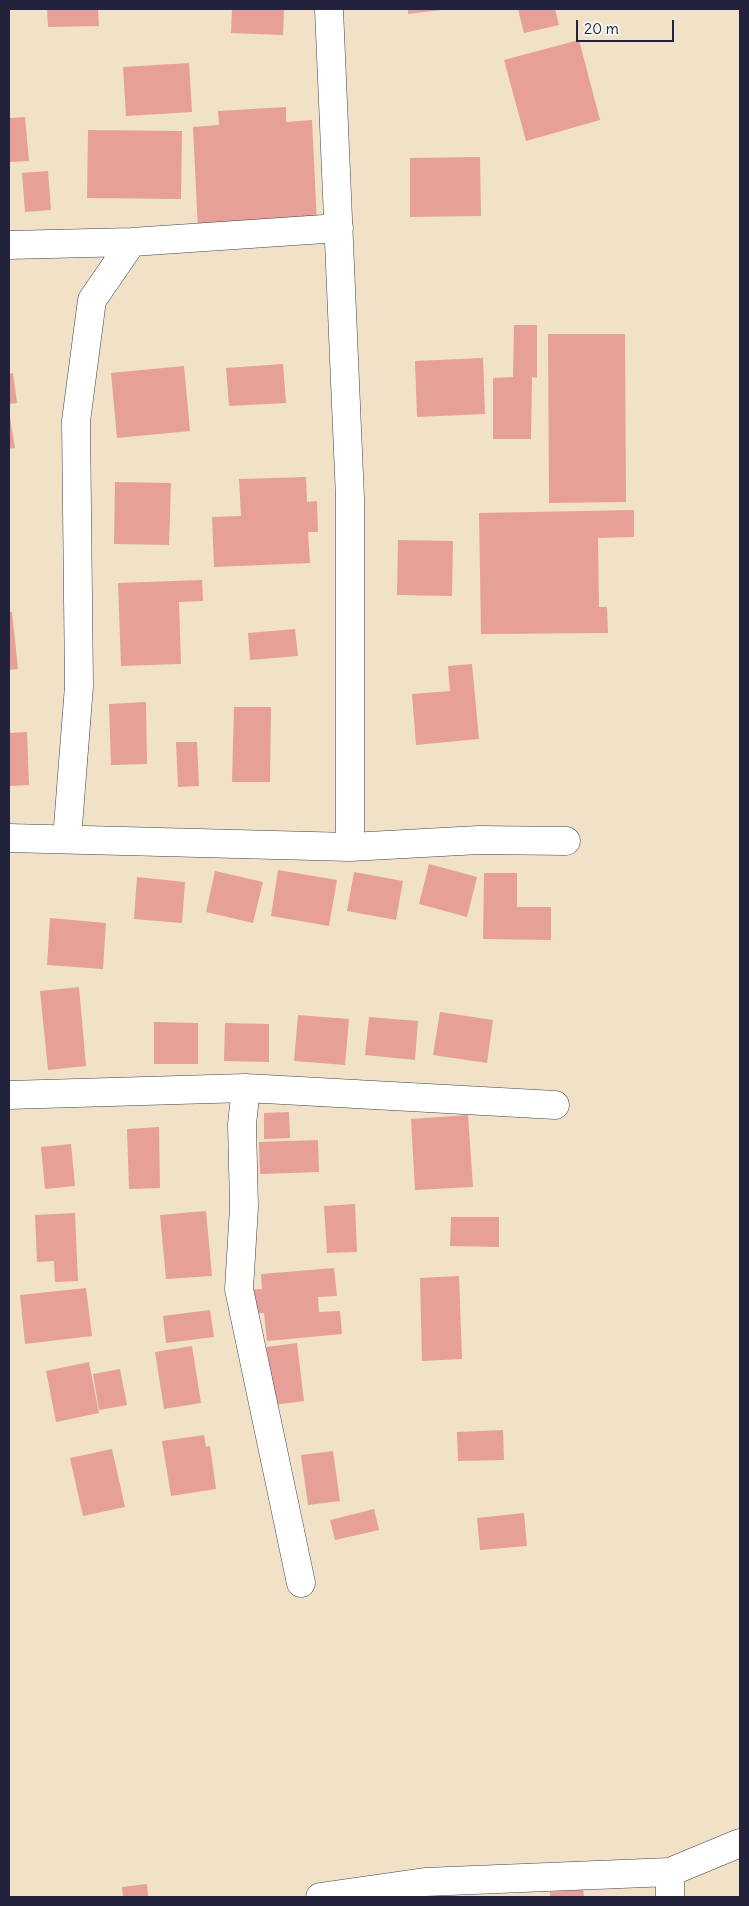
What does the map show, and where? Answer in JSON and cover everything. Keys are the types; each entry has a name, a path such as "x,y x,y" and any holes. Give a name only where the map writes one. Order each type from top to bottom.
{"street":[{"path":"329,9 340,228 350,498 350,847"},
{"path":"9,245 132,242 340,228"},
{"path":"67,839 79,686 76,421 92,300 132,242"},
{"path":"9,838 350,847 479,840 566,841"},
{"path":"9,1095 246,1088 555,1105"},
{"path":"246,1088 242,1124 244,1207 239,1289 301,1583"},
{"path":"320,1897 426,1890 670,1885 740,1843"}],"building":[{"path":"47,9 98,9 99,26 48,27"},
{"path":"232,9 284,9 283,35 231,33"},
{"path":"408,9 442,9 442,10 408,14"},
{"path":"518,9 555,9 559,25 524,33"},
{"path":"579,40 600,120 526,141 504,60"},
{"path":"189,63 192,112 126,116 123,67"},
{"path":"286,107 286,122 312,120 317,225 198,231 193,127 219,125 218,111"},
{"path":"25,117 29,161 9,162 9,118"},
{"path":"88,130 182,131 181,199 87,198"},
{"path":"480,157 481,216 410,217 410,158"},
{"path":"48,171 51,210 25,212 22,173"},
{"path":"514,325 537,325 537,378 532,377 531,439 493,439 493,378 513,377"},
{"path":"548,334 625,334 626,502 549,503"},
{"path":"483,358 485,414 417,417 415,361"},
{"path":"283,364 286,403 229,406 226,368"},
{"path":"184,366 190,431 117,438 111,373"},
{"path":"13,373 17,403 9,404 9,374"},
{"path":"9,411 15,448 9,449"},
{"path":"306,477 307,502 317,501 318,532 308,532 310,563 214,567 212,517 241,516 239,479"},
{"path":"115,482 171,483 169,545 114,544"},
{"path":"634,510 634,537 598,538 599,607 607,607 608,633 481,634 479,513"},
{"path":"398,540 453,541 452,596 397,595"},
{"path":"202,580 203,601 179,602 181,664 121,666 118,583"},
{"path":"9,612 12,612 18,669 9,670"},
{"path":"295,629 298,656 250,660 248,633"},
{"path":"472,664 479,739 416,745 412,694 450,691 448,666"},
{"path":"146,702 147,764 111,765 109,704"},
{"path":"234,707 271,707 270,782 232,782"},
{"path":"27,732 29,785 9,786 9,733"},
{"path":"176,742 197,742 199,786 178,787"},
{"path":"429,864 477,877 467,917 419,904"},
{"path":"278,870 337,880 329,926 271,916"},
{"path":"215,871 263,882 253,923 206,912"},
{"path":"354,872 403,881 396,920 347,911"},
{"path":"484,873 517,873 517,907 551,907 551,940 483,939"},
{"path":"137,877 185,882 182,923 134,919"},
{"path":"50,918 106,923 103,969 47,965"},
{"path":"79,987 86,1066 48,1070 40,991"},
{"path":"440,1012 493,1020 487,1063 433,1055"},
{"path":"298,1015 349,1019 345,1065 294,1061"},
{"path":"369,1017 418,1021 415,1060 365,1055"},
{"path":"154,1022 198,1023 198,1064 154,1064"},
{"path":"225,1023 269,1024 269,1062 224,1061"},
{"path":"289,1112 290,1138 264,1139 264,1113"},
{"path":"468,1115 473,1187 415,1190 411,1119"},
{"path":"159,1127 160,1188 129,1189 127,1129"},
{"path":"318,1140 319,1172 260,1174 259,1142"},
{"path":"71,1144 75,1186 45,1189 41,1147"},
{"path":"355,1204 357,1252 327,1253 324,1206"},
{"path":"206,1211 212,1276 166,1279 160,1215"},
{"path":"75,1213 78,1281 55,1282 54,1261 37,1262 35,1215"},
{"path":"451,1217 499,1217 499,1247 450,1246"},
{"path":"334,1268 337,1296 318,1297 319,1312 340,1311 342,1334 267,1341 264,1313 249,1314 247,1290 262,1289 261,1274"},
{"path":"459,1276 462,1359 422,1361 420,1278"},
{"path":"86,1288 92,1336 25,1344 20,1295"},
{"path":"210,1310 214,1337 166,1343 163,1316"},
{"path":"297,1343 304,1401 274,1405 266,1347"},
{"path":"192,1346 201,1403 164,1409 155,1352"},
{"path":"89,1362 99,1413 56,1422 46,1371"},
{"path":"120,1369 127,1405 99,1410 93,1374"},
{"path":"503,1430 504,1460 458,1461 457,1432"},
{"path":"204,1435 206,1447 210,1446 216,1489 171,1496 162,1441"},
{"path":"112,1449 125,1507 83,1516 70,1458"},
{"path":"333,1451 340,1501 308,1505 301,1455"},
{"path":"374,1509 379,1530 335,1540 330,1520"},
{"path":"524,1513 527,1546 480,1550 477,1518"},
{"path":"147,1884 148,1897 123,1897 122,1887"},
{"path":"583,1889 584,1897 550,1897 550,1892"}]}
